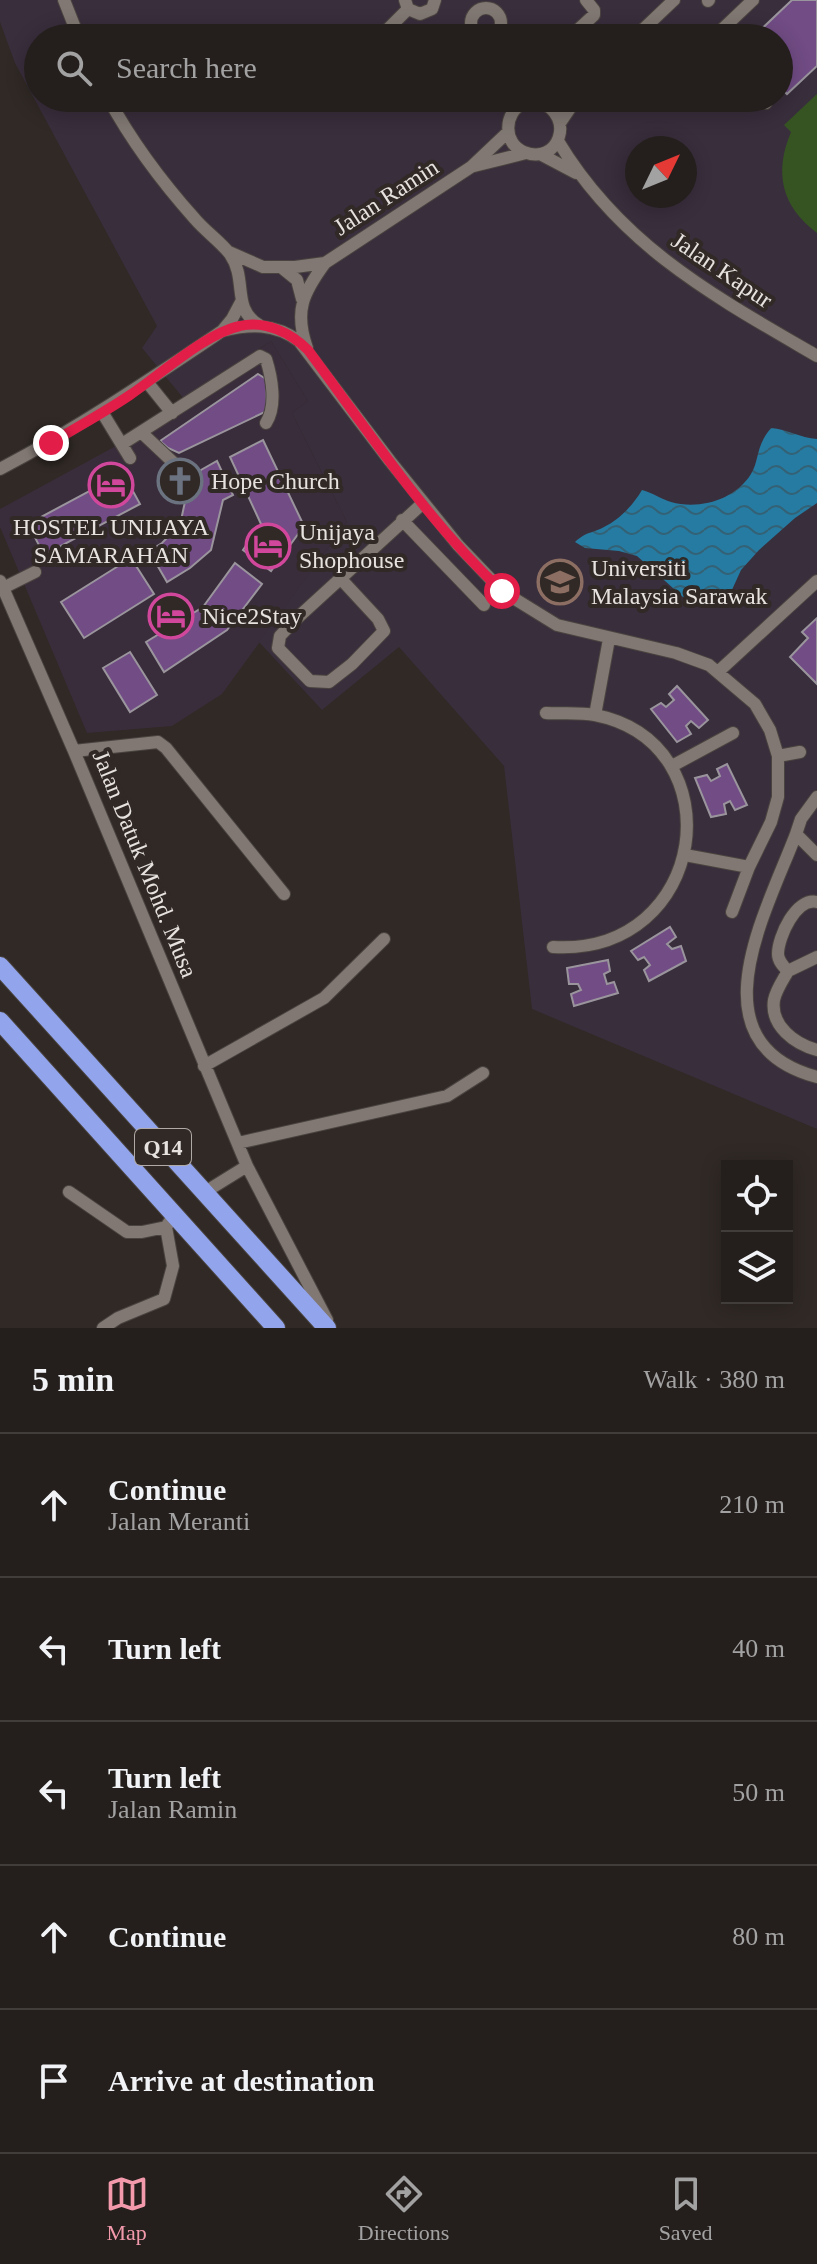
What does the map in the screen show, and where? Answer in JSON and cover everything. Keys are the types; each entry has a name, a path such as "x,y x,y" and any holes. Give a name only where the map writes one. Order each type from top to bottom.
{"highway":[{"name":"Q14","path":"0,966 329,1328"},
{"name":"Q14","path":"0,1021 170,1221 276,1328"}],"street":[{"path":"64,0 73,24"},
{"path":"391,24 407,4 413,13 426,13 432,9 435,0"},
{"path":"585,24 594,15 586,0"},
{"path":"649,24 674,0"},
{"path":"728,24 753,0"},
{"path":"472,24 478,10 498,5"},
{"path":"116,112 145,159 197,221 229,252 238,268 241,302 247,315 264,326 292,336 308,350 423,503 502,591 557,625 676,653 719,671 755,704 770,730 778,756 778,797 771,822 732,912"},
{"path":"513,112 508,132 514,145 526,153 540,154 547,152 558,141 560,123 567,112"},
{"path":"555,112 560,123"},
{"name":"Jalan Ramin","path":"325,263 471,167 508,132"},
{"name":"Jalan Kapur","path":"558,141 578,175 629,232 710,294 817,356"},
{"name":"Jalan Ramin","path":"471,167 526,153"},
{"name":"Jalan Kapur","path":"540,154 578,175"},
{"path":"229,252 263,267 325,263"},
{"path":"0,469 102,412 222,331 240,326 288,323 325,263"},
{"path":"242,287 254,271 263,267"},
{"path":"281,267 297,280 302,304 301,328 308,350"},
{"path":"222,331 241,302"},
{"path":"122,444 260,356 266,359 270,372 272,413 266,423"},
{"path":"151,380 172,413"},
{"path":"102,412 130,458"},
{"path":"142,433 177,466"},
{"path":"340,578 378,619 384,631 352,664 329,682 310,681 278,648 280,636 340,578 402,520 423,503"},
{"path":"402,520 484,605"},
{"path":"2,584 35,572"},
{"path":"719,671 817,581"},
{"name":"Jalan Datuk Mohd. Musa","path":"2,584 247,1166 329,1328"},
{"path":"595,715 609,639"},
{"path":"546,713 595,715 622,725 646,739 672,766 686,817 685,855 677,876 661,902 630,931 587,947 553,947"},
{"path":"126,731 126,746"},
{"path":"672,766 733,733"},
{"path":"74,751 158,742 284,894"},
{"path":"778,756 800,752"},
{"path":"817,797 801,819 763,922 745,998 754,1032 769,1055 793,1069 817,1077"},
{"path":"796,834 817,855"},
{"path":"685,855 749,867"},
{"path":"788,971 781,964 778,952 793,913 802,903 817,902"},
{"path":"204,1066 324,998 384,939"},
{"path":"817,957 788,971 777,992 774,1013 783,1030 817,1050"},
{"path":"238,1143 447,1096 483,1073"},
{"path":"205,1192 247,1166"},
{"path":"69,1192 127,1232 142,1232 170,1221 173,1266 164,1299 118,1318 103,1328"}],"shaded area":[{"name":"Universiti Malaysia Sarawak","path":"0,0 817,0 817,1129 532,1009 504,766 399,647 322,710 259,642 347,522 292,413 308,401 271,341 184,399 142,348 157,326 41,112 793,112 793,24 24,24 24,80 0,22"},
{"path":"271,341 308,401 292,413 347,522 222,694 172,726 87,733 0,527 0,509 114,447"}],"green space":[{"path":"817,94 817,233 805,223 788,200 782,174 791,132 784,125"}],"water":[{"path":"771,428 817,439 817,503 759,550 741,570 731,592 707,605 683,597 637,556 585,548 575,542 615,520 642,490 667,501 693,505 726,496 751,474 762,441"}],"building":[{"path":"792,0 817,0 817,66 793,88 793,24 767,24"},
{"path":"258,374 266,379 267,411 179,453 160,441"},
{"path":"263,440 304,526 271,571 243,550 261,524 230,457"},
{"path":"217,461 233,495 223,500 211,550 167,582 149,551 180,525 189,483 201,470"},
{"path":"123,473 140,504 44,555 28,524"},
{"path":"131,558 154,594 84,638 61,602"},
{"path":"235,563 262,584 227,630 164,672 146,642 203,607"},
{"path":"817,618 817,684 790,657 808,638 802,632"},
{"path":"130,652 157,695 130,712 103,668"},
{"path":"677,686 708,720 699,728 691,721 686,726 691,734 677,742 651,709 661,703 666,707 674,700 669,694"},
{"path":"727,764 747,805 735,810 730,801 724,804 726,814 711,817 695,778 707,775 711,781 720,776 717,769"},
{"path":"670,927 676,937 667,944 672,949 681,946 686,961 649,981 644,970 650,965 644,957 638,960 631,951"},
{"path":"608,960 610,971 604,974 607,984 614,982 618,993 574,1006 571,994 581,990 578,984 569,984 567,968"}],"place":[{"name":"Hope Church","path":"180,481"},
{"name":"HOSTEL UNIJAYA SAMARAHAN","path":"111,485"},
{"name":"Unijaya Shophouse","path":"268,546"},
{"name":"Universiti Malaysia Sarawak","path":"560,582"},
{"name":"Nice2Stay","path":"171,616"}],"route":[{"path":"51,443 129,395 222,331 249,325 280,330 308,350 390,461 458,545 502,591"}]}
